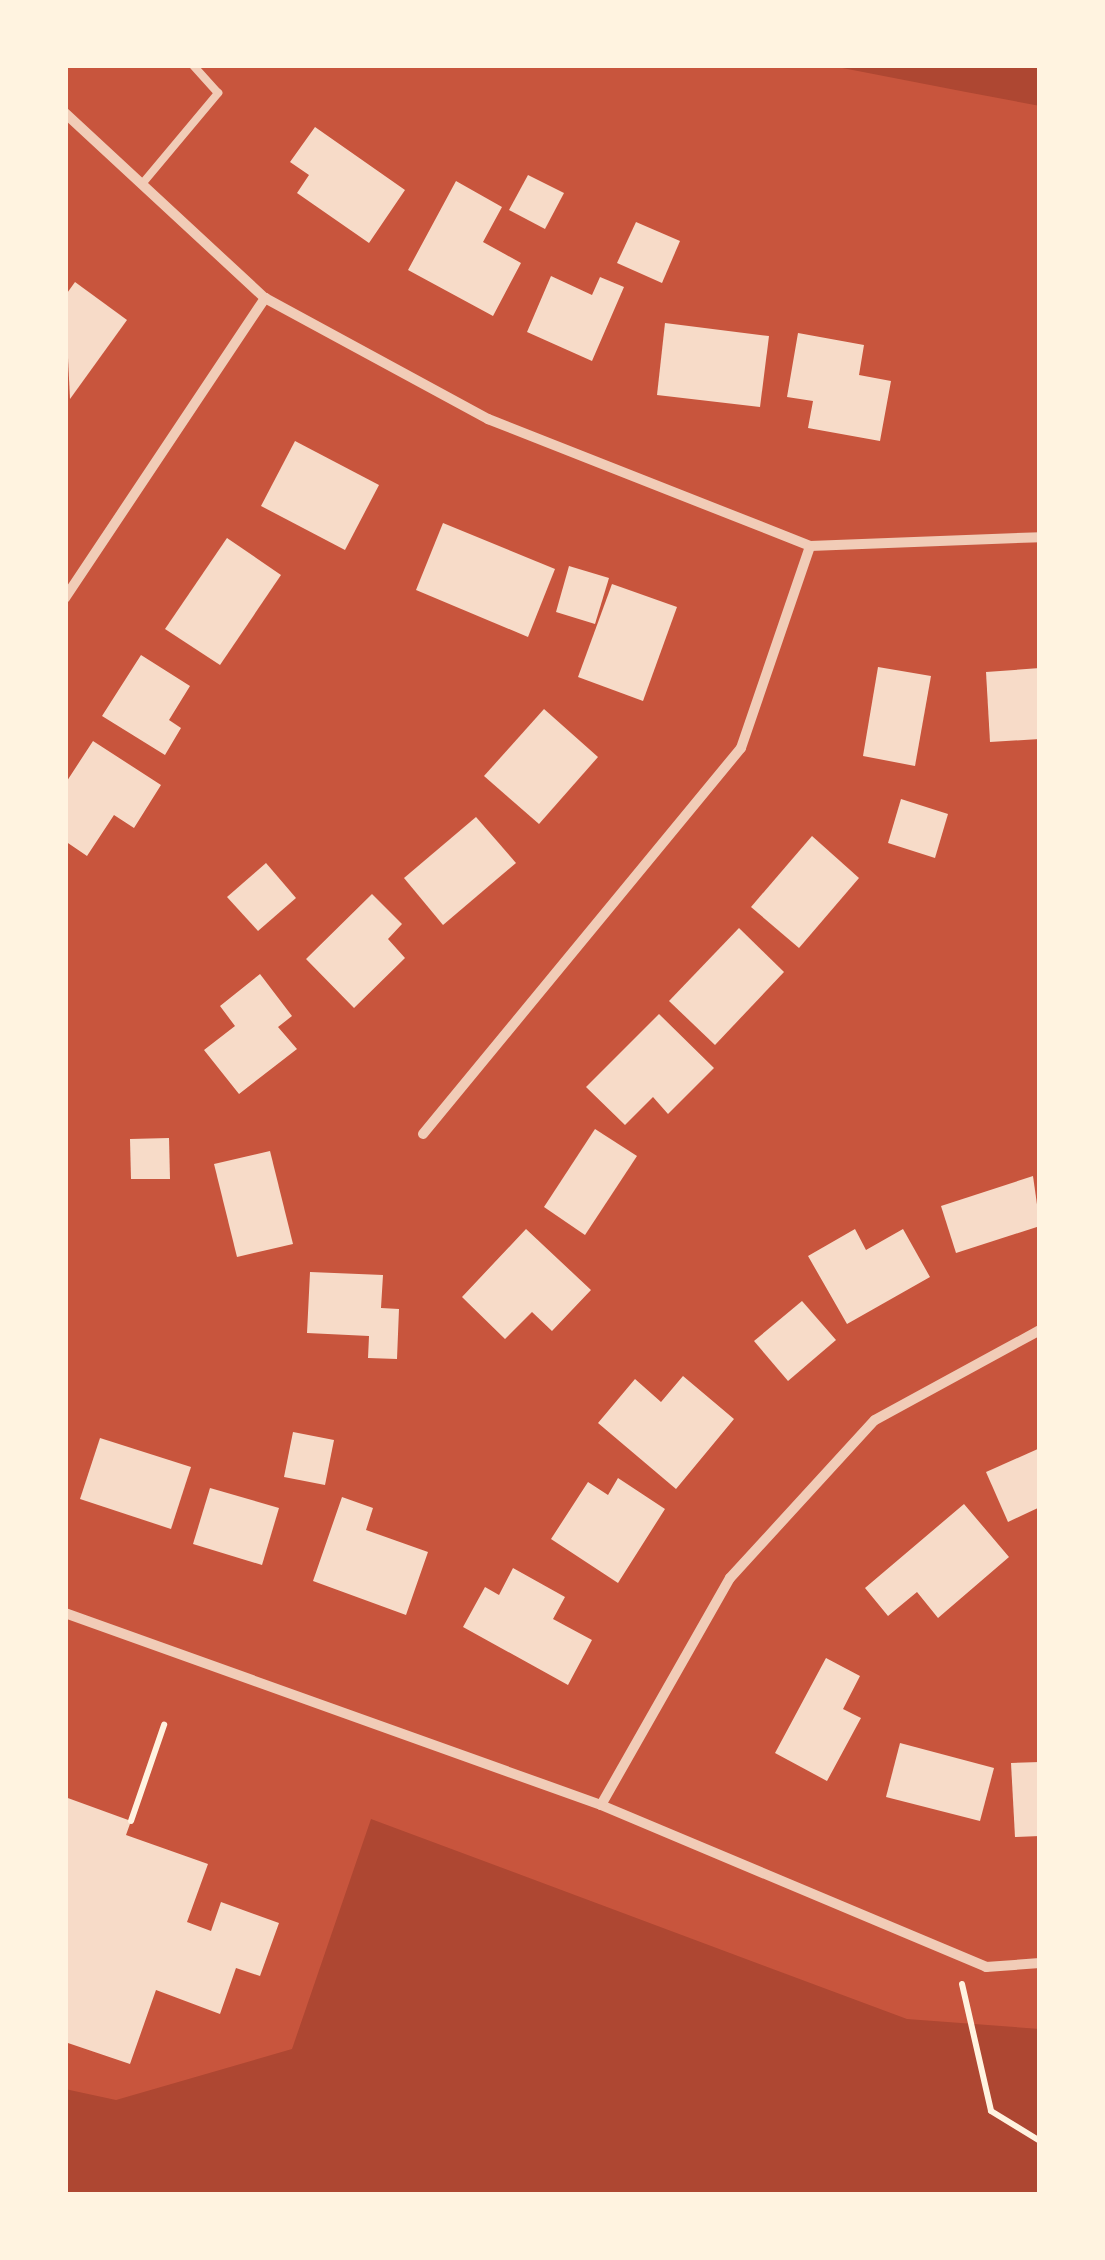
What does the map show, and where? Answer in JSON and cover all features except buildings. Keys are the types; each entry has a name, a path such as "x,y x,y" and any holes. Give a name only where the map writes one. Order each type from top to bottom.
{"street":[{"path":"65,113 265,298 488,419 810,546 1040,537"},
{"path":"65,598 265,298"},
{"path":"423,1134 741,748 810,546"},
{"path":"601,1804 730,1578 875,1420 1040,1330"},
{"path":"65,1613 601,1804 986,1966 1040,1963"}],"lane":[{"path":"142,184 218,93 193,65"}],"path":[{"path":"131,1821 164,1726"},
{"path":"954,1953 991,2111 1040,2140"}],"shaded area":[{"path":"827,65 1040,65 1040,106 966,92"},
{"path":"371,1819 907,2019 1040,2029 1040,2195 65,2195 65,2089 116,2100 292,2049"}]}
